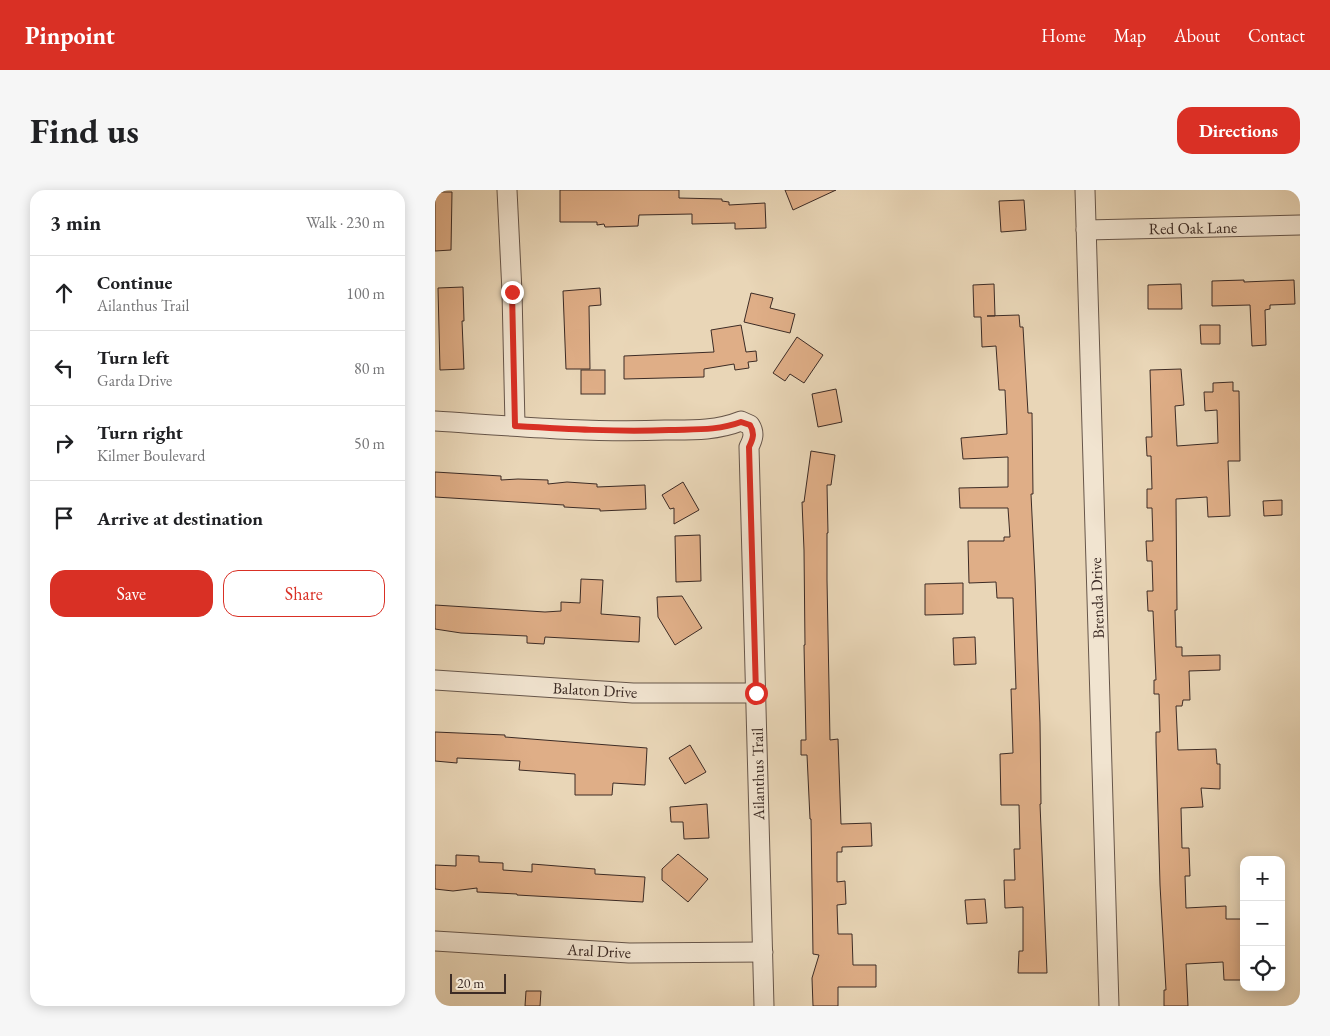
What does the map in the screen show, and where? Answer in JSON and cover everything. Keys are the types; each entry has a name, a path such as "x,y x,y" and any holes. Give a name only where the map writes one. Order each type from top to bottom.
{"street":[{"path":"435,421 515,426 512,292 507,190"},
{"name":"Brenda Drive","path":"1085,190 1109,1006"},
{"name":"Red Oak Lane","path":"1086,230 1300,225"},
{"name":"Ailanthus Trail","path":"515,426 631,431 713,429 741,422 750,425 753,430 753,438 749,447 764,1006"},
{"name":"Balaton Drive","path":"435,680 633,693 756,693"},
{"name":"Aral Drive","path":"435,941 629,954 763,952"}],"building":[{"path":"560,190 679,190 679,198 722,199 722,201 729,202 729,205 765,203 766,228 735,229 735,223 692,224 692,214 639,215 638,226 605,227 604,224 597,225 597,222 560,222"},
{"path":"785,190 836,190 793,210"},
{"path":"435,192 452,192 451,250 435,251"},
{"path":"1024,200 1026,230 1001,232 999,201"},
{"path":"1244,280 1244,282 1294,280 1295,304 1270,305 1270,309 1265,310 1266,345 1252,346 1250,305 1212,306 1212,281"},
{"path":"994,284 995,316 1019,315 1020,327 1023,327 1028,413 1032,413 1033,494 1031,494 1047,973 1018,973 1019,951 1023,951 1023,907 1005,908 1004,880 1015,880 1014,849 1020,849 1019,805 1001,805 1000,754 1013,753 1011,689 1016,689 1013,598 997,598 996,582 969,583 968,541 1004,541 1004,537 1010,537 1008,508 960,508 959,488 1008,487 1008,457 963,459 961,438 1007,434 1005,390 999,390 996,346 982,347 981,317 974,317 973,285"},
{"path":"1181,284 1182,309 1148,309 1148,285"},
{"path":"463,287 464,369 440,370 438,288"},
{"path":"600,288 601,305 589,306 590,369 566,369 563,291"},
{"path":"751,293 773,298 770,308 795,314 790,333 744,322"},
{"path":"741,325 746,352 756,351 757,361 748,362 749,368 735,370 734,364 704,369 704,377 624,379 624,356 714,352 711,330"},
{"path":"1200,325 1220,325 1220,344 1201,344"},
{"path":"797,337 823,355 804,383 790,374 785,381 773,373"},
{"path":"1181,369 1184,405 1175,406 1177,446 1218,443 1217,410 1205,411 1204,392 1213,392 1213,383 1233,382 1233,391 1239,391 1240,461 1228,461 1230,516 1208,517 1207,497 1176,499 1176,647 1182,647 1182,656 1220,655 1220,670 1189,671 1190,700 1183,700 1182,706 1176,706 1178,750 1216,749 1217,764 1220,764 1220,789 1201,788 1203,807 1181,808 1182,848 1189,848 1190,876 1185,876 1186,908 1226,906 1226,919 1240,919 1240,980 1224,980 1223,962 1186,964 1188,1006 1164,1006 1164,990 1166,990 1160,885 1156,742 1156,732 1160,732 1159,694 1154,694 1154,680 1156,680 1153,611 1148,611 1147,591 1153,591 1152,561 1147,561 1146,541 1153,541 1152,508 1147,508 1147,489 1152,489 1151,456 1147,456 1146,437 1152,437 1150,370"},
{"path":"581,370 605,370 605,394 581,394"},
{"path":"836,389 842,422 818,427 812,394"},
{"path":"811,451 835,455 831,485 827,485 827,580 830,740 838,739 841,824 871,823 872,846 842,847 842,852 837,852 837,882 845,881 846,904 837,905 838,934 852,934 853,965 876,965 876,987 838,987 838,1006 813,1006 812,978 819,955 813,954 811,819 807,755 801,755 801,740 806,740 802,502 804,502"},
{"path":"435,472 501,476 501,480 548,480 548,484 567,482 597,484 597,487 645,485 646,509 600,511 600,509 564,507 564,505 435,497"},
{"path":"683,482 699,510 674,524 674,508 670,509 662,495"},
{"path":"1282,500 1282,515 1264,516 1263,501"},
{"path":"700,535 701,581 676,582 675,536"},
{"path":"581,579 603,580 601,614 640,617 639,642 545,637 544,644 527,643 527,636 461,633 435,629 435,605 545,612 561,611 561,602 580,603"},
{"path":"963,583 963,614 925,615 925,584"},
{"path":"682,596 702,628 675,645 658,617 657,597"},
{"path":"975,637 976,664 954,665 953,638"},
{"path":"435,732 505,735 505,737 647,748 645,785 613,783 612,795 575,795 575,774 519,770 520,761 457,758 457,763 435,761"},
{"path":"690,745 706,772 685,784 669,758"},
{"path":"707,804 709,838 684,839 683,822 671,822 670,807"},
{"path":"678,854 708,879 688,902 662,880 662,869"},
{"path":"456,855 479,856 479,862 503,863 503,870 532,872 532,864 595,869 595,874 645,877 643,902 477,892 477,888 453,891 435,889 435,865 456,866"},
{"path":"985,899 987,923 967,924 965,900"},
{"path":"526,991 541,991 540,1006 525,1006"}],"route":[{"path":"512,292 515,426 631,431 713,429 741,422 750,425 753,430 753,438 749,447 756,693"}]}
